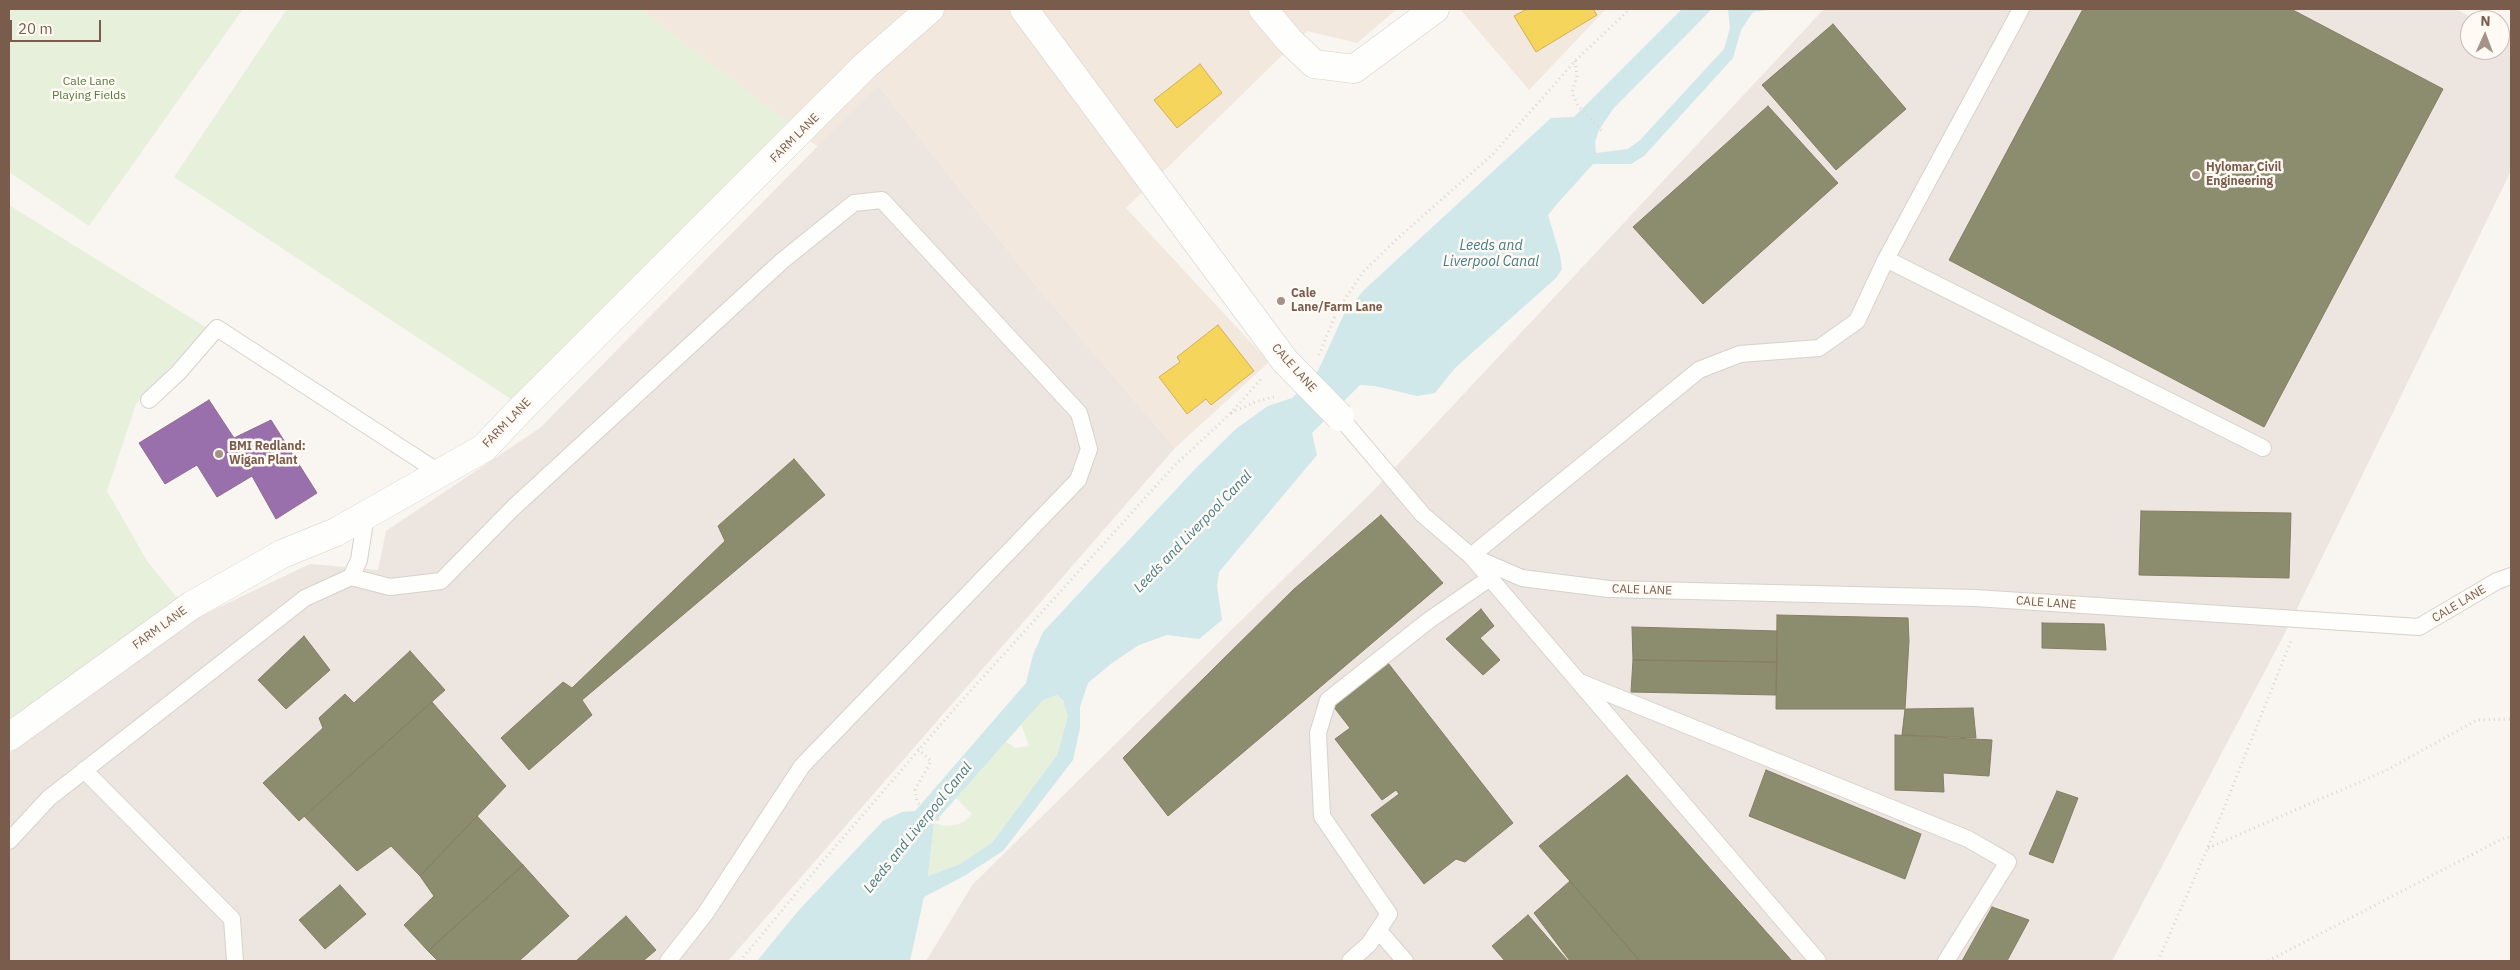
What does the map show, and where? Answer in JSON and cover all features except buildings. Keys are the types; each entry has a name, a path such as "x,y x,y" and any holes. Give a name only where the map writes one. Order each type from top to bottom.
{"street":[{"name":"FARM LANE","path":"9,737 192,605 282,554 336,532 484,448 866,65 930,9"},
{"name":"CALE LANE","path":"1024,9 1283,360 1340,417"},
{"path":"1263,9 1289,40 1314,64 1354,68 1436,9"}],"lane":[{"path":"1818,961 1472,556 1699,370 1740,354 1819,348 1857,321 1886,260 2021,9"},
{"path":"9,841 49,798 305,598 351,577 390,587 441,581 514,507 782,261 854,203 882,200 1079,413 1089,448 1078,480 802,766 705,914 668,961"},
{"path":"1886,260 2263,448"},
{"path":"148,400 178,373 217,328 440,473"},
{"name":"CALE LANE","path":"1340,417 1423,515 1472,556 1522,578 1610,589 1975,598 2419,627 2497,580 2511,576"},
{"path":"351,577 359,560 366,515"},
{"path":"1350,961 1369,944 1389,914 1322,816 1318,733 1328,700 1428,622 1490,578"},
{"path":"1578,681 1968,839 2008,862 1946,961"},
{"path":"84,770 232,919 235,961"},
{"path":"1378,930 1405,961"}],"path":[{"path":"1317,360 1337,311 1363,272 1398,238 1493,154 1575,62 1630,9"},
{"path":"1575,62 1578,76 1572,93 1578,106 1604,132"},
{"path":"740,961 918,749 1174,466 1283,360"},
{"path":"1228,414 1255,402 1282,394"},
{"path":"2158,961 2207,849 2300,620"},
{"path":"2207,849 2386,771 2477,720 2511,719"},
{"path":"918,749 931,761 915,790 917,802 940,821"},
{"path":"2268,961 2498,841 2511,836"}],"shaded area":[{"path":"640,9 1397,9 1357,43 1307,31 1126,208 1269,362 1175,448 1032,281 878,85 818,147"},
{"path":"1460,9 1606,9 1529,90"},
{"path":"1824,9 2456,9 2460,11 2460,60 2510,60 2511,39 2511,171 2285,633 2112,961 926,961 973,884 1371,493"},
{"path":"878,85 1032,281 1175,448 728,961 9,961 9,754 82,692 192,620 310,564 378,570 386,531 540,428"}],"green space":[{"name":"Cale Lane Playing Fields","path":"9,9 243,9 89,226 9,172"},
{"path":"287,9 640,9 788,122 523,407 174,177"},
{"path":"9,205 207,328 136,404 107,491 147,561 179,600 9,726"},
{"path":"1057,695 1067,708 1068,716 1057,755 992,844 960,864 928,876 934,823 945,826 956,825 965,821 972,814 956,798 1006,742 1016,748 1029,746 1021,724 1043,700"}],"water":[{"name":"Leeds and Liverpool Canal","path":"1682,9 1712,9 1613,109 1599,130 1595,142 1596,153 1628,149 1640,140 1724,49 1730,28 1728,9 1778,9 1753,12 1741,30 1733,58 1644,156 1631,164 1593,164 1557,204 1548,215 1560,255 1562,269 1556,278 1455,368 1435,393 1417,396 1375,386 1360,385 1312,433 1317,455 1219,572 1217,586 1222,620 1199,639 1167,635 1139,645 1112,663 1088,683 1080,707 1080,728 1073,760 1003,851 964,876 924,897 910,961 757,961 799,910 883,821 902,812 915,811 1026,683 1033,655 1043,632 1196,468 1237,428 1268,406 1292,398 1316,375 1345,312 1364,290 1551,118 1574,117","holes":["1057,695 1063,701 1068,716 1057,755 992,843 960,864 928,876 934,823 1043,700"]}],"place":[{"name":"Hylomar Civil Engineering","path":"2196,175"},
{"name":"Cale Lane/Farm Lane","path":"1281,301"},
{"name":"BMI Redland: Wigan Plant","path":"219,454"}]}
